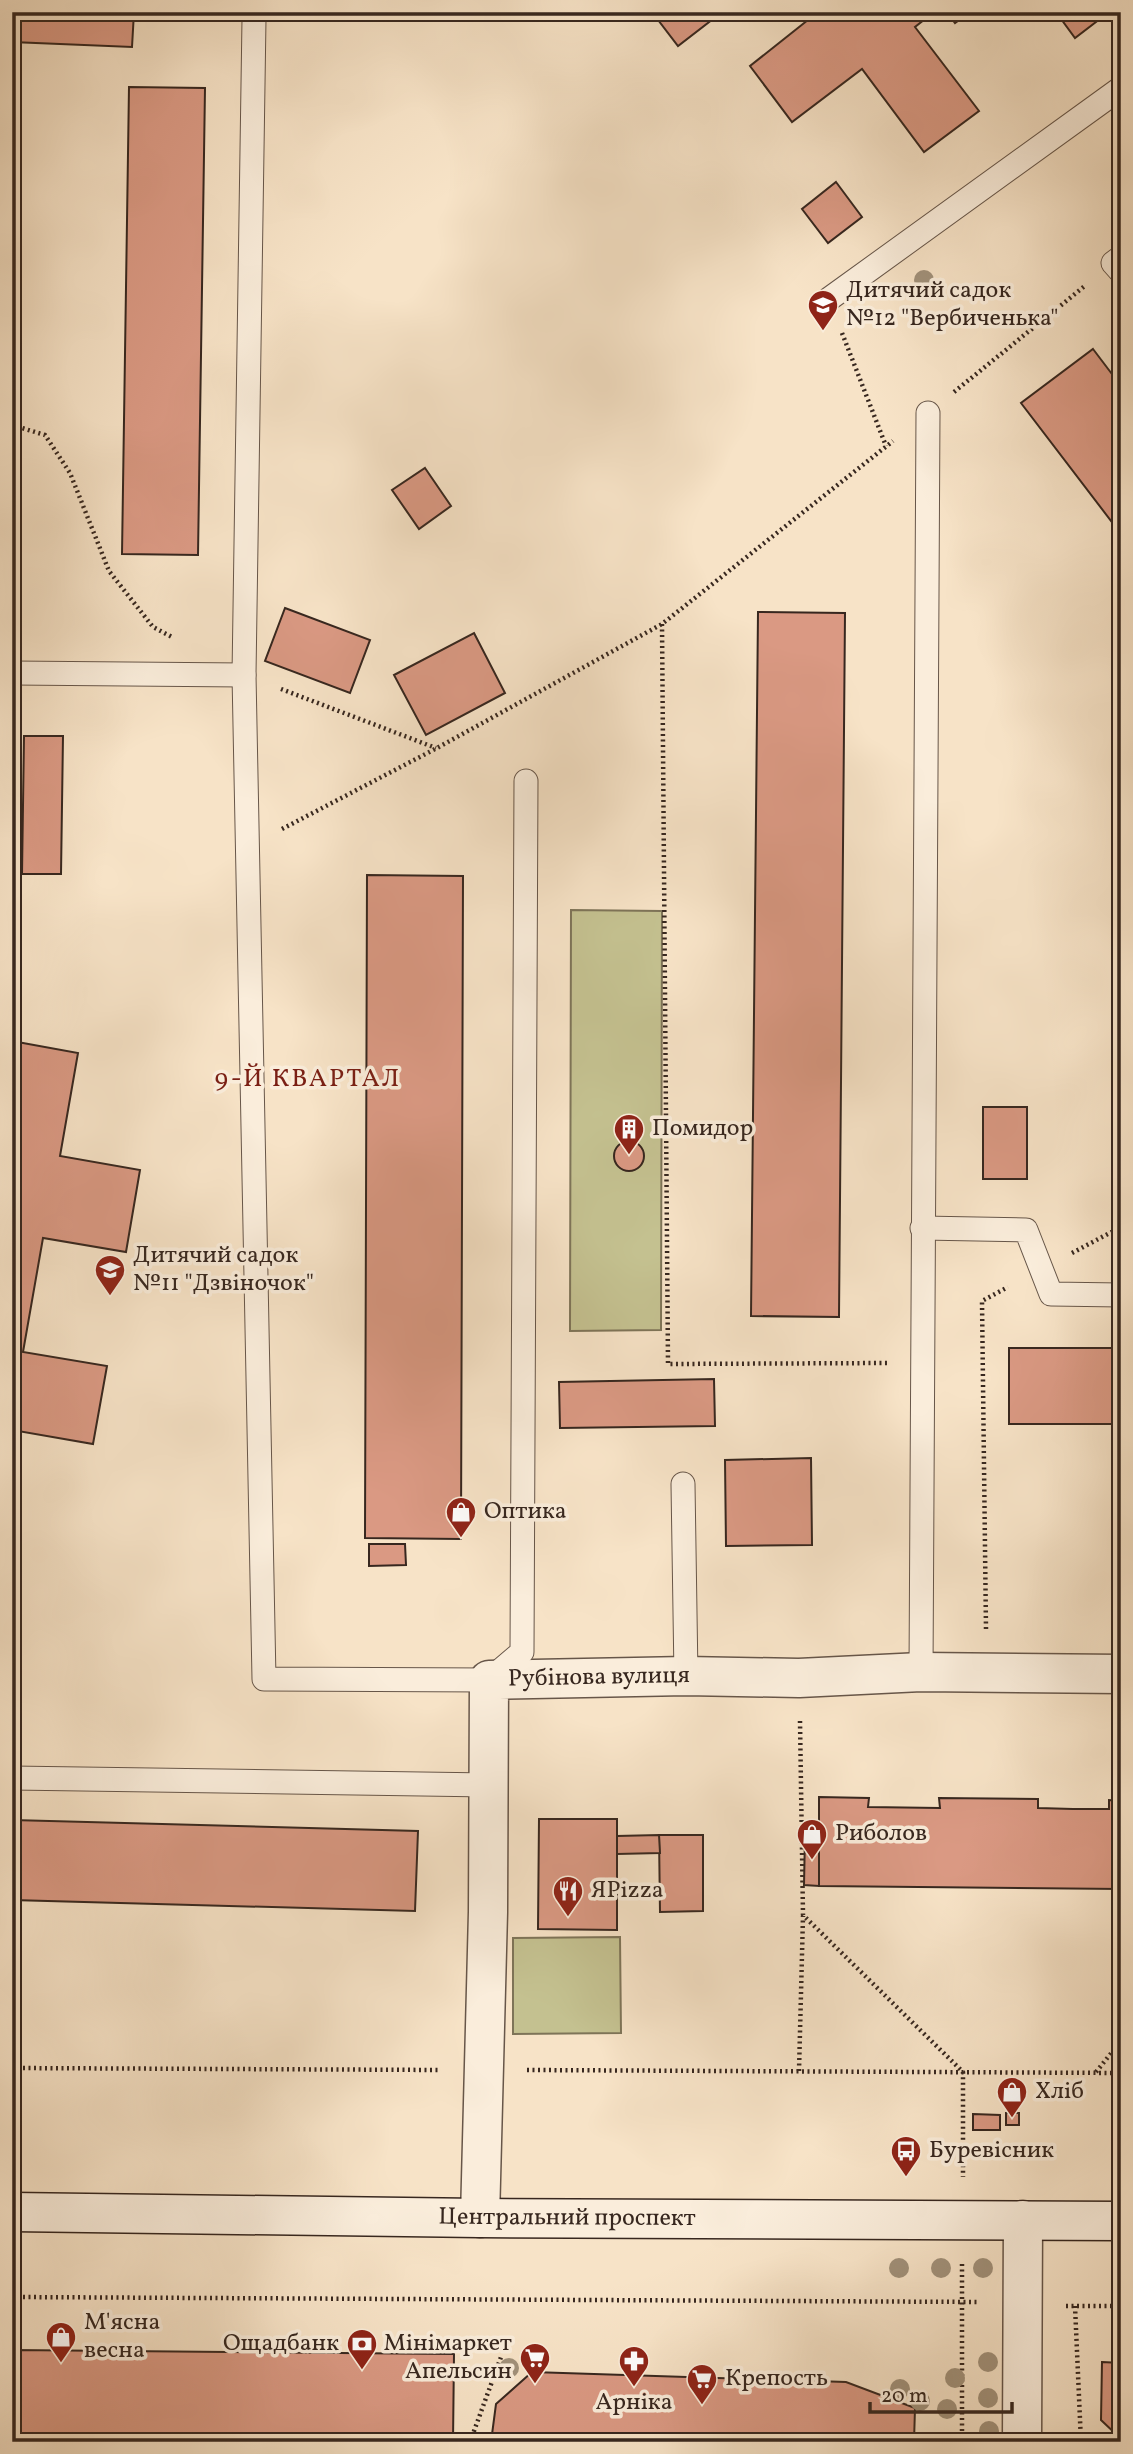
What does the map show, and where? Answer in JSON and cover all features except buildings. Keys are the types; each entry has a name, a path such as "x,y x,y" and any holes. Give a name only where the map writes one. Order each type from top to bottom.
{"street":[{"name":"Рубінова вулиця","path":"480,2218 489,1681 686,1676 799,1678 921,1672 1121,1674"},
{"name":"Центральний проспект","path":"12,2212 480,2218 1121,2221"},
{"path":"1022,2442 1023,2220"}],"lane":[{"path":"250,12 254,19 244,675 264,1678 489,1681 522,1652 526,781"},
{"path":"829,299 1121,88"},
{"path":"921,1672 928,413"},
{"path":"12,673 244,675"},
{"path":"922,1228 1026,1230 1051,1294 1121,1295"},
{"path":"683,1484 686,1676"},
{"path":"12,1778 489,1785"}],"path":[{"path":"247,847 437,748 662,624 1118,264"},
{"path":"829,299 886,446"},
{"path":"12,425 45,435 70,473 108,571 153,628 176,639"},
{"path":"662,624 668,1364 921,1363"},
{"path":"244,675 437,748"},
{"path":"987,1672 982,1301 1121,1227"},
{"path":"799,1678 803,1915 799,2071"},
{"path":"803,1915 963,2072 962,2442"},
{"path":"1096,2073 1121,2041"},
{"path":"12,2068 1121,2073"},
{"path":"12,2297 963,2302 1121,2306"},
{"path":"1075,2306 1081,2442"},
{"path":"470,2442 501,2357"}],"shaded area":[{"path":"571,910 662,911 661,1330 570,1331"},
{"path":"620,1937 621,2033 513,2034 513,1938"}],"place":[{"name":"Дитячий садок №12 \"Вербиченька\"","path":"823,332"},
{"name":"Помидор","path":"629,1156"},
{"name":"Дитячий садок №11 \"Дзвіночок\"","path":"110,1297"},
{"name":"Оптика","path":"461,1539"},
{"name":"Риболов","path":"812,1861"},
{"name":"ЯPizza","path":"568,1918"},
{"name":"Хліб","path":"1012,2119"},
{"name":"Буревісник","path":"906,2178"},
{"name":"М'ясна весна","path":"61,2364"},
{"name":"Ощадбанк","path":"362,2371"},
{"name":"Мінімаркет Апельсин","path":"535,2385"},
{"name":"Арніка","path":"634,2388"},
{"name":"Крепость","path":"702,2406"}],"district":[{"name":"9-Й КВАРТАЛ","path":"308,1079"}]}
